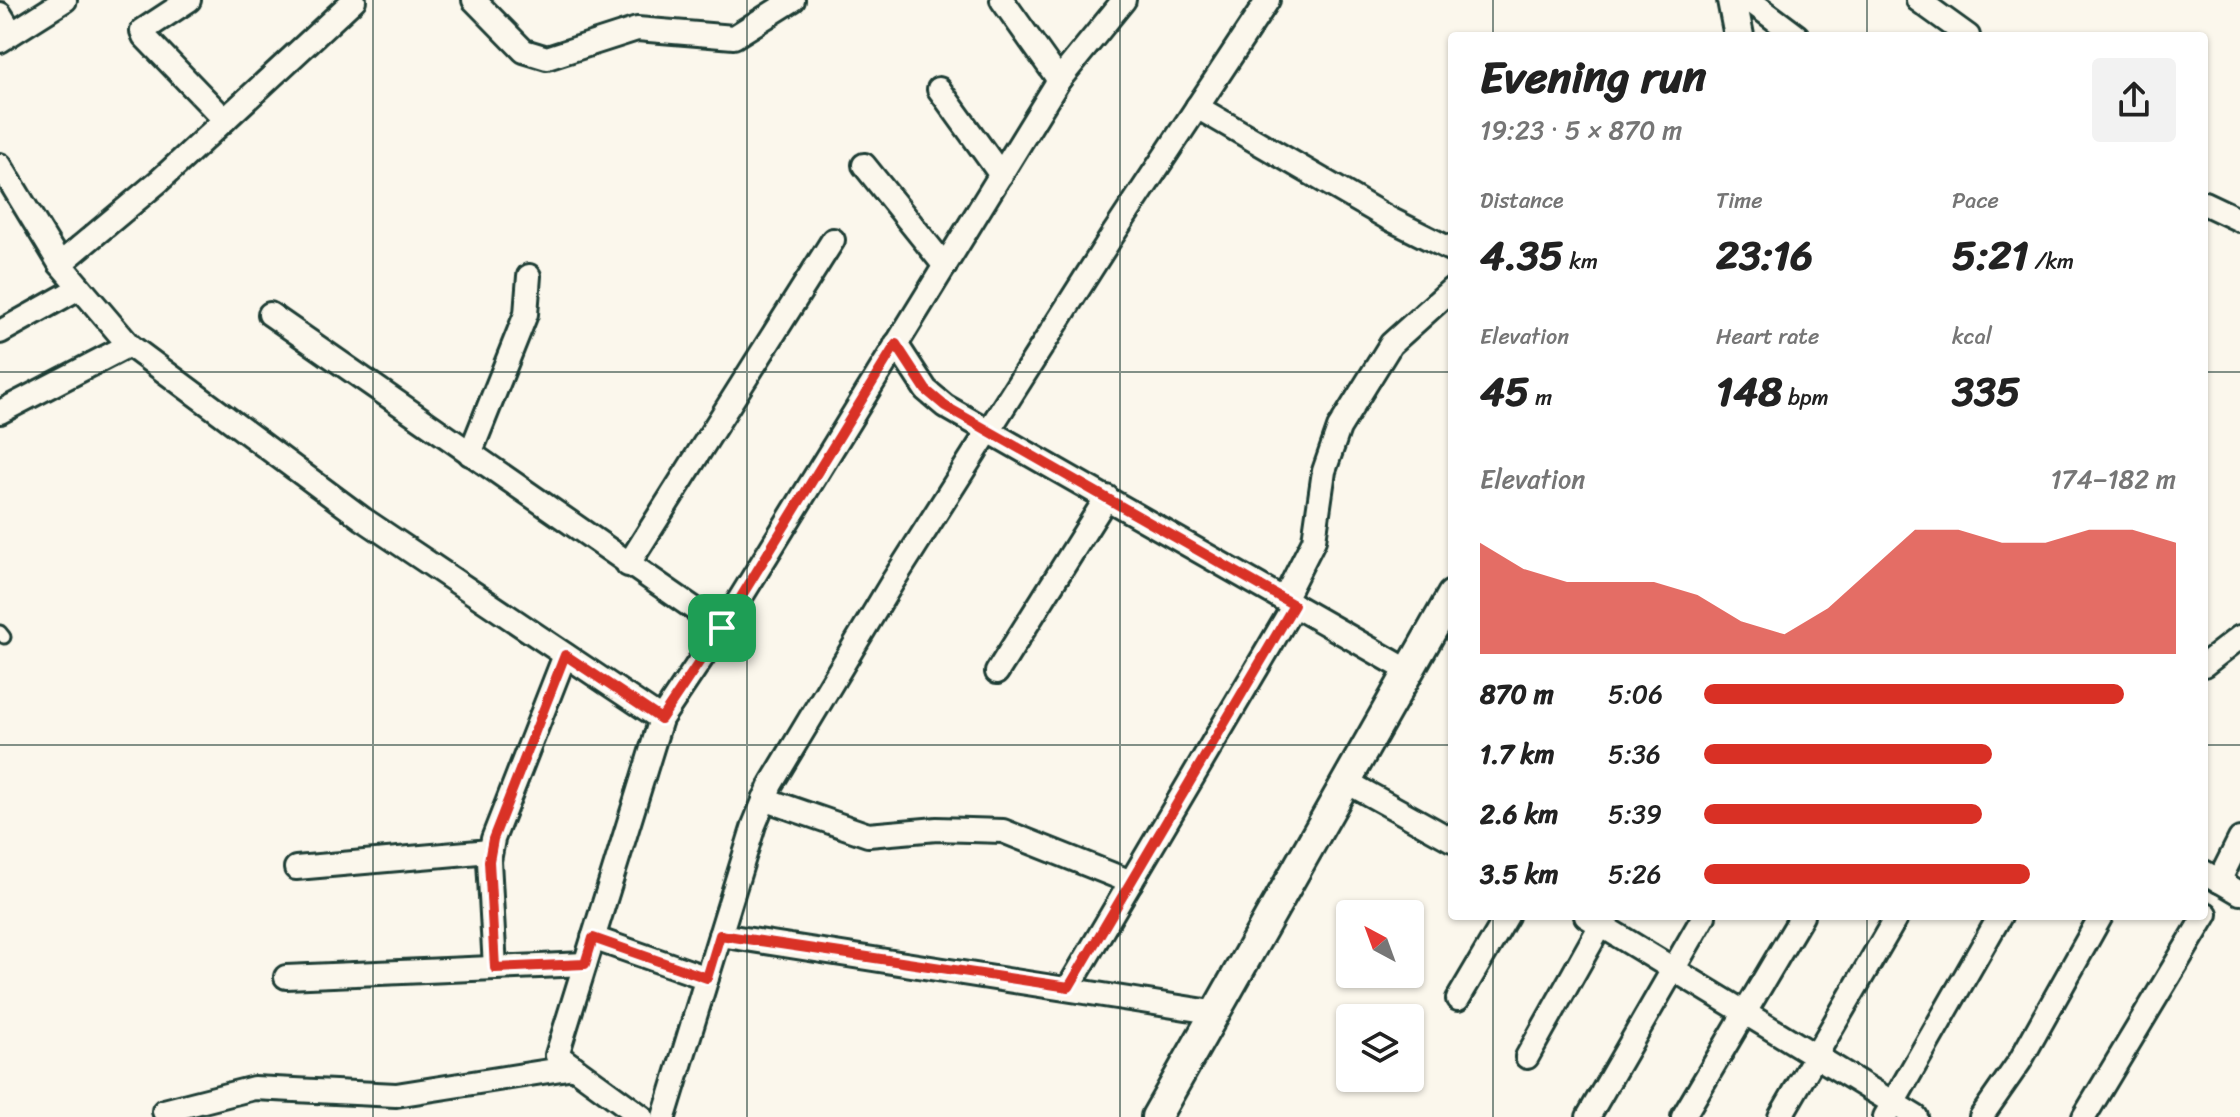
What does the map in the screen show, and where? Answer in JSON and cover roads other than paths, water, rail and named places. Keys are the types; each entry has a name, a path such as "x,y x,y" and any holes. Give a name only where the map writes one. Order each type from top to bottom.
{"street":[{"path":"0,14 6,37 65,0"},
{"path":"189,0 142,31 225,120"},
{"path":"60,264 225,120 354,0"},
{"path":"474,0 524,51 547,58 637,29 669,29 734,37 793,0"},
{"path":"1002,0 1059,80"},
{"path":"664,1117 764,799 893,581 1268,0"},
{"path":"1918,0 1962,32"},
{"path":"642,1117 557,1055 661,719 722,628 1059,80 1120,2"},
{"path":"1739,2 1739,32"},
{"path":"1739,2 1790,32"},
{"path":"939,89 1001,175"},
{"path":"1197,107 1388,218 1448,248"},
{"path":"864,165 945,266"},
{"path":"0,167 60,264 129,345 363,519 661,719"},
{"path":"2208,205 2240,220"},
{"path":"628,565 833,240"},
{"path":"470,454 526,314 529,276"},
{"path":"0,332 79,288"},
{"path":"1069,987 1289,602 1314,540 1324,471 1339,428 1391,344 1448,293"},
{"path":"270,314 722,628"},
{"path":"896,344 933,398 1409,671"},
{"path":"0,412 129,345"},
{"path":"997,672 1107,497"},
{"path":"1161,1115 1448,602"},
{"path":"2208,662 2240,637"},
{"path":"495,968 490,851 565,655"},
{"path":"1347,782 1448,835"},
{"path":"764,799 868,835 937,829 1003,831 1131,882"},
{"path":"2240,839 2212,876 2240,893"},
{"path":"296,868 490,851"},
{"path":"1458,999 1505,920"},
{"path":"1527,1057 1597,920"},
{"path":"1600,920 1816,1056 1889,1110 1916,1117"},
{"path":"1588,1117 1702,920"},
{"path":"1683,1117 1800,920"},
{"path":"1780,1117 1895,920"},
{"path":"1889,1110 1998,920"},
{"path":"1981,1117 2020,1061 2099,920"},
{"path":"2084,1117 2202,920"},
{"path":"720,935 1069,987 1218,1013"},
{"path":"593,938 707,978"},
{"path":"286,977 585,964"},
{"path":"164,1111 254,1088 386,1106 574,1067"}]}
